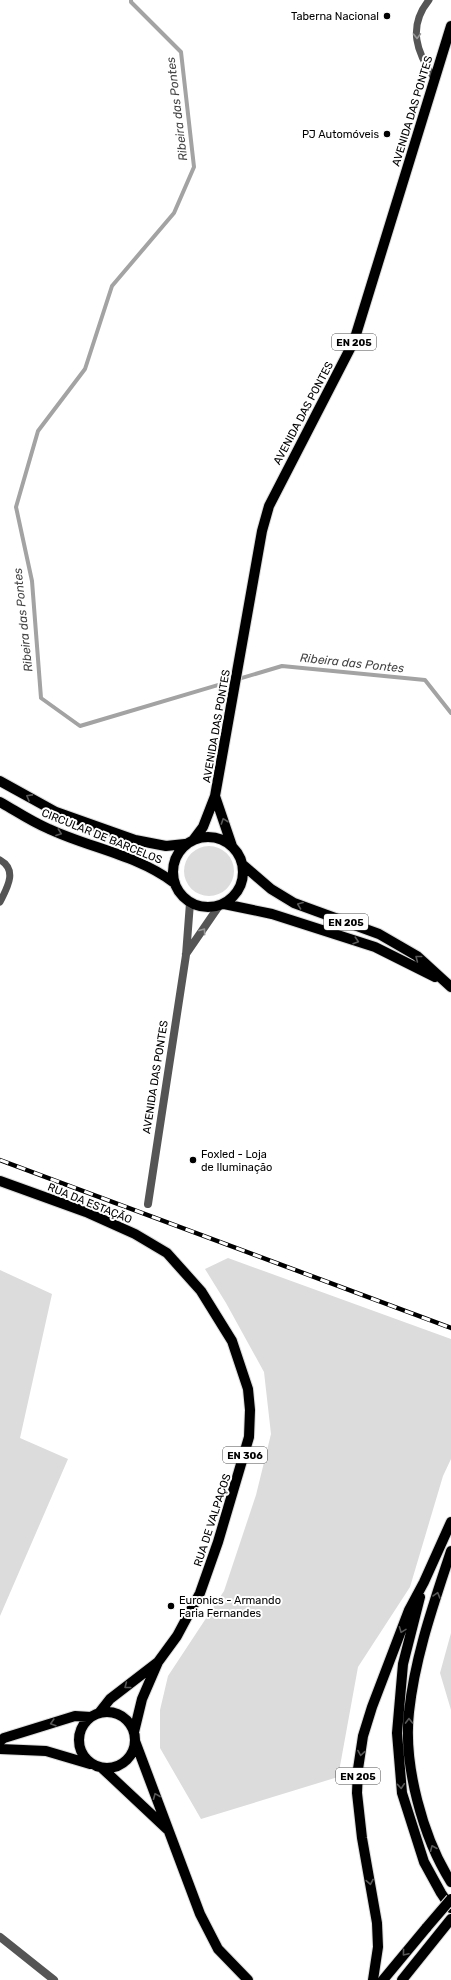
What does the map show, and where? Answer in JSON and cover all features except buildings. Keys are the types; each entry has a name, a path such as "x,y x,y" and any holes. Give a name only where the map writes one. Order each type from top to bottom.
{"main road":[{"name":"AVENIDA DAS PONTES","path":"194,839 203,827 215,796 262,531 269,506 354,340 451,26"},
{"name":"CIRCULAR DE BARCELOS","path":"0,781 56,812 135,840 166,846 185,844"},
{"name":"AVENIDA DAS PONTES","path":"215,796 232,846"},
{"name":"CIRCULAR DE BARCELOS","path":"0,802 48,829 128,858 159,872 173,882"},
{"name":"EN 205","path":"173,882 172,872 174,862 178,852 185,844 194,839 204,837 214,837 224,840 232,846 238,854 242,864 271,890 294,903 379,934 417,956 449,985"},
{"path":"222,905 236,893 241,884 242,864"},
{"path":"173,882 180,894 190,903"},
{"name":"EN 205","path":"190,903 200,907 222,905 272,914 375,947 449,985"},
{"name":"RUA DA ESTAÇÃO","path":"0,1181 86,1212 134,1234 167,1253"},
{"name":"RUA DE VALPAÇOS","path":"135,1736 142,1699 158,1662 177,1636 200,1593 249,1437 250,1410 248,1389 232,1341 201,1291 167,1253"},
{"name":"EN 205","path":"372,1980 378,1947 377,1923 358,1816 357,1793 358,1769 363,1736 372,1707 409,1610 424,1582 451,1522"},
{"path":"451,1551 417,1663 409,1713 413,1787 431,1844 451,1882"},
{"path":"424,1582 403,1664 398,1733 402,1793 424,1862 440,1893 451,1908"},
{"name":"RUA DE VALPAÇOS","path":"95,1715 110,1699 158,1662"},
{"path":"0,1741 75,1716 116,1713 130,1724 200,1914 218,1949 248,1980"},
{"path":"95,1715 80,1729 78,1737 81,1754 170,1832"},
{"path":"0,1749 46,1751 97,1767 116,1767 128,1759 133,1751 135,1736"},
{"path":"383,1980 451,1899"},
{"path":"402,1980 436,1935 451,1919"}],"street":[{"name":"AVENIDA DAS PONTES","path":"148,1204 186,955 190,903"},
{"name":"AVENIDA DAS PONTES","path":"186,955 222,905"},
{"path":"0,1936 54,1980"}],"lane":[{"path":"429,0 418,25 416,40 424,63 434,78"},
{"path":"0,860 8,868 11,876 0,902"}],"shaded area":[{"path":"209,846 218,848 227,853 232,862 234,871 232,880 227,889 218,894 209,896 200,894 191,889 186,880 184,871 186,862 191,853 200,848"},
{"path":"228,1258 451,1339 451,1459 443,1476 410,1587 358,1667 338,1777 201,1819 160,1748 160,1710 168,1676 224,1591 256,1495 271,1434 264,1372 226,1303 205,1269"},
{"path":"0,1270 52,1294 20,1438 68,1459 0,1616"},
{"path":"451,1633 451,1710 440,1673"}],"waterway":[{"name":"Ribeira das Pontes","path":"131,0 131,2 181,52 194,167 174,213 112,286 85,369 38,431 16,507 32,581 41,698 80,726 282,666 425,680 451,713"}],"railway":[{"path":"0,1160 451,1328"}],"place":[{"name":"Taberna Nacional","path":"387,16"},
{"name":"PJ Automóveis","path":"387,134"},
{"name":"Foxled - Loja de Iluminação","path":"193,1160"},
{"name":"Euronics - Armando Faria Fernandes","path":"171,1606"}]}
